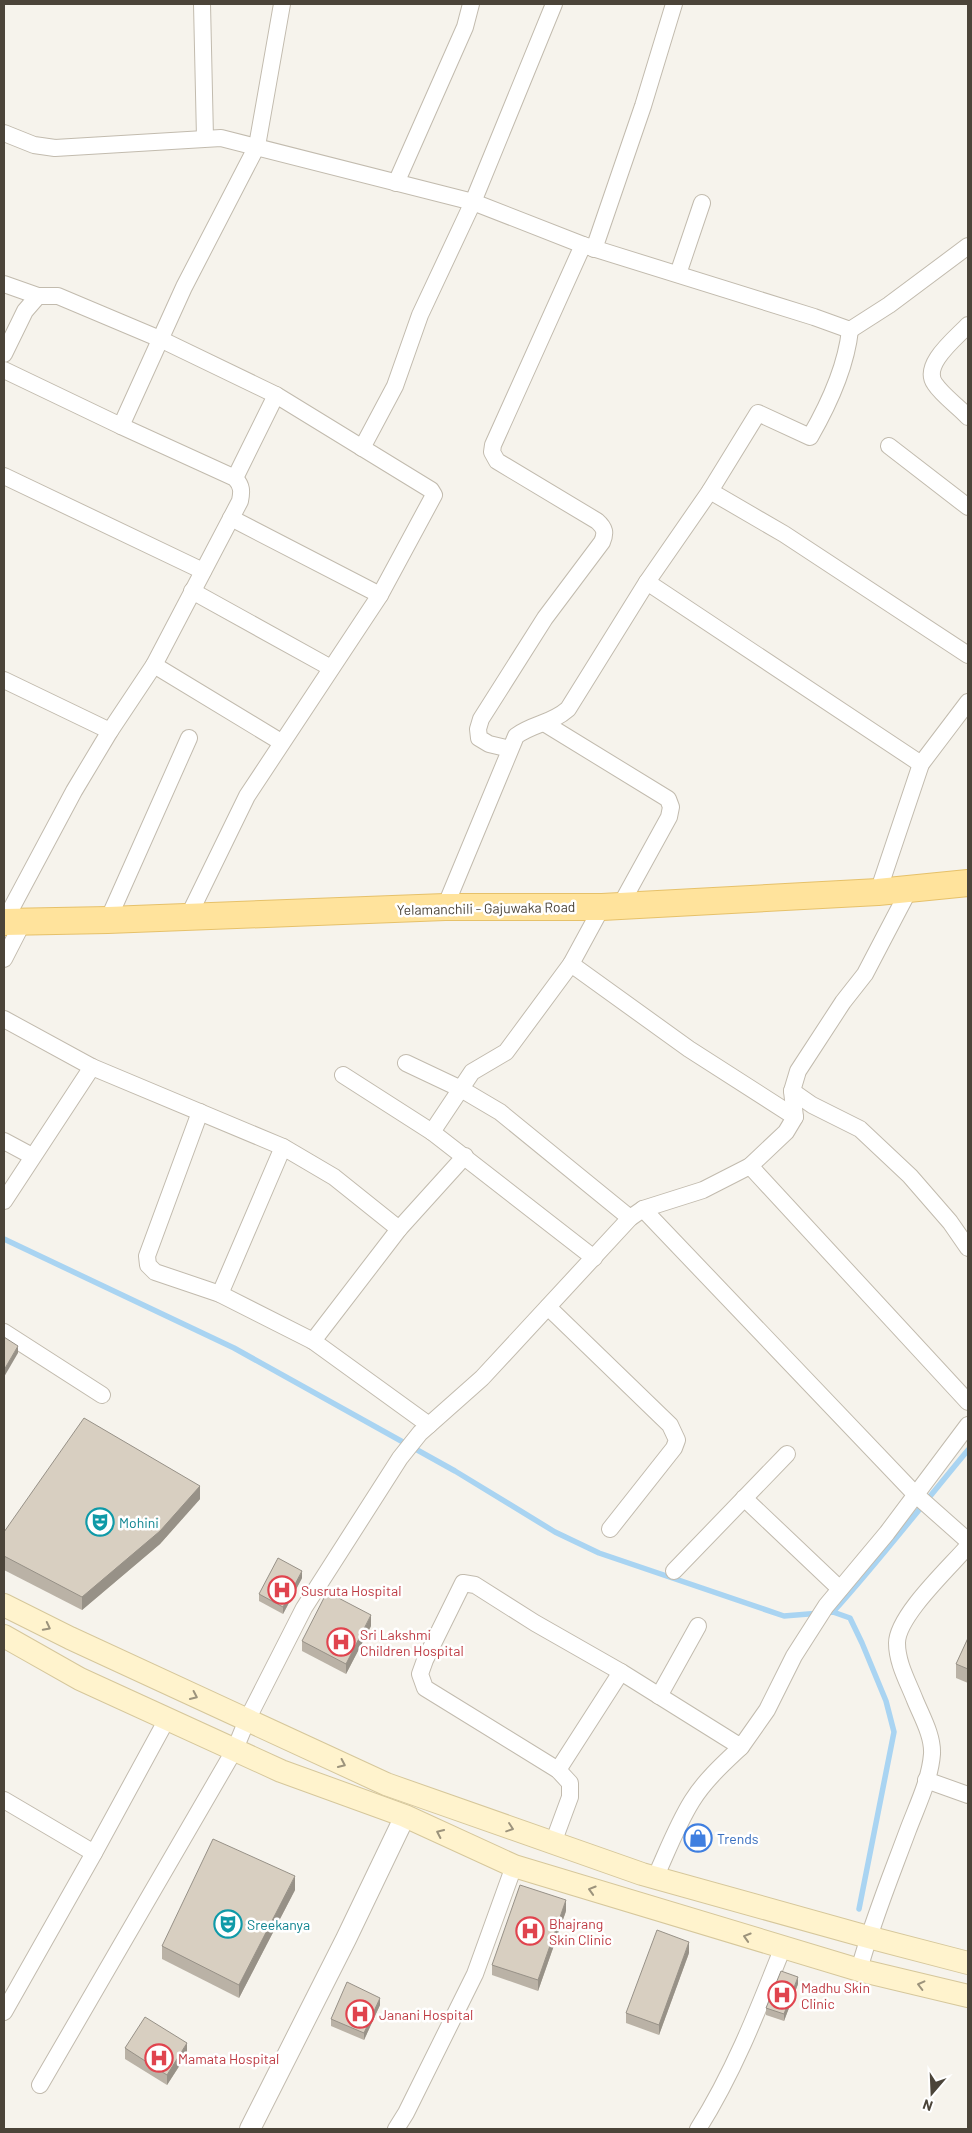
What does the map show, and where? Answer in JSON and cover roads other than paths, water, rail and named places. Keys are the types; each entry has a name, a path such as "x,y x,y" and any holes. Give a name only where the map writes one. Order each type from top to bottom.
{"main road":[{"name":"Yelamanchili - Gajuwaka Road","path":"10,922 445,907 611,907 878,892 968,883"},
{"path":"4,1604 70,1638 386,1784 655,1878 968,1963"},
{"path":"4,1636 80,1679 281,1771 405,1816 514,1866 858,1970 968,1996"}],"street":[{"path":"202,4 205,138"},
{"path":"121,426 184,287 256,146 282,4"},
{"path":"396,183 465,27 471,4"},
{"path":"362,448 395,386 420,315 473,202 554,4"},
{"path":"510,749 489,744 479,738 478,729 481,719 545,618 606,534 603,526 597,521 497,461 492,452 493,445 588,247 643,106 674,4"},
{"path":"4,133 34,145 55,148 205,138 221,138 256,146 473,202 588,247 814,316 850,330"},
{"path":"678,274 702,203"},
{"path":"850,330 889,305 968,246"},
{"path":"4,284 38,296 58,296 160,340 276,395 431,490 434,495 380,595 247,796 188,916"},
{"path":"4,354 25,312 38,296"},
{"path":"968,325 938,357 932,366 931,375 934,384 968,416"},
{"path":"445,907 516,736 528,728 557,719 568,709 647,582 710,491 758,413 810,437 843,366 848,352 850,330"},
{"path":"4,370 235,478 241,485 242,494 154,665 110,731 74,791 10,922 4,959"},
{"path":"235,478 276,395"},
{"path":"889,446 968,508"},
{"path":"4,476 203,571"},
{"path":"710,491 784,534 968,655"},
{"path":"231,518 380,595"},
{"path":"647,582 921,764"},
{"path":"192,591 331,668"},
{"path":"154,665 281,742"},
{"path":"4,680 110,731"},
{"path":"878,892 921,764 968,702"},
{"path":"432,1132 472,1072 506,1052 611,907 669,817 671,807 668,799 544,723"},
{"path":"108,920 189,738"},
{"path":"40,2085 235,1749 247,1720 304,1608 400,1458 425,1429 482,1378 636,1214 703,1190 750,1166 786,1132 796,1117 792,1090 798,1071 843,1002 865,974 910,888"},
{"path":"570,964 689,1050 796,1117"},
{"path":"4,1019 92,1067 283,1147 334,1177 399,1229"},
{"path":"406,1064 461,1089 506,1116 636,1214 915,1494 968,1541"},
{"path":"4,1201 92,1067"},
{"path":"343,1075 432,1132 465,1156 594,1258"},
{"path":"792,1090 812,1105 860,1129 910,1176 950,1222 968,1248"},
{"path":"200,1112 147,1256 148,1265 155,1272 220,1294 313,1341 425,1429"},
{"path":"4,1141 32,1156"},
{"path":"220,1294 283,1147"},
{"path":"313,1341 399,1229 465,1156"},
{"path":"750,1166 968,1402"},
{"path":"548,1307 670,1425 677,1440 674,1448 610,1529"},
{"path":"4,1332 102,1396"},
{"path":"655,1878 692,1800 722,1765 741,1747 767,1710 794,1656 826,1606 887,1533 968,1426"},
{"path":"674,1571 788,1454"},
{"path":"744,1498 840,1589"},
{"path":"858,1970 868,1937 926,1780 932,1753 929,1732 905,1676 899,1657 897,1641 901,1628 912,1610 968,1546"},
{"path":"553,1843 570,1797 570,1783 558,1770 425,1688 420,1674 463,1583 475,1585 535,1623 621,1672 741,1747"},
{"path":"659,1696 698,1626"},
{"path":"558,1770 621,1672"},
{"path":"4,2012 167,1719"},
{"path":"926,1780 968,1795"},
{"path":"4,1800 94,1853"},
{"path":"250,2129 346,1939 405,1816"},
{"path":"396,2129 406,2113 474,1974 514,1866"},
{"path":"698,2129 718,2098 744,2045 783,1947"}],"waterway":[{"path":"4,1239 234,1348 455,1471 555,1532 599,1553 784,1616 833,1612 850,1618 886,1701 894,1732 859,1909"},
{"path":"833,1612 885,1552 968,1450"}],"place":[{"name":"Mohini","path":"100,1522"},
{"name":"Susruta Hospital","path":"282,1590"},
{"name":"Sri Lakshmi Children Hospital","path":"341,1642"},
{"name":"Trends","path":"698,1838"},
{"name":"Sreekanya","path":"228,1924"},
{"name":"Bhajrang Skin Clinic","path":"530,1931"},
{"name":"Madhu Skin Clinic","path":"782,1995"},
{"name":"Janani Hospital","path":"360,2014"},
{"name":"Mamata Hospital","path":"159,2058"}]}
